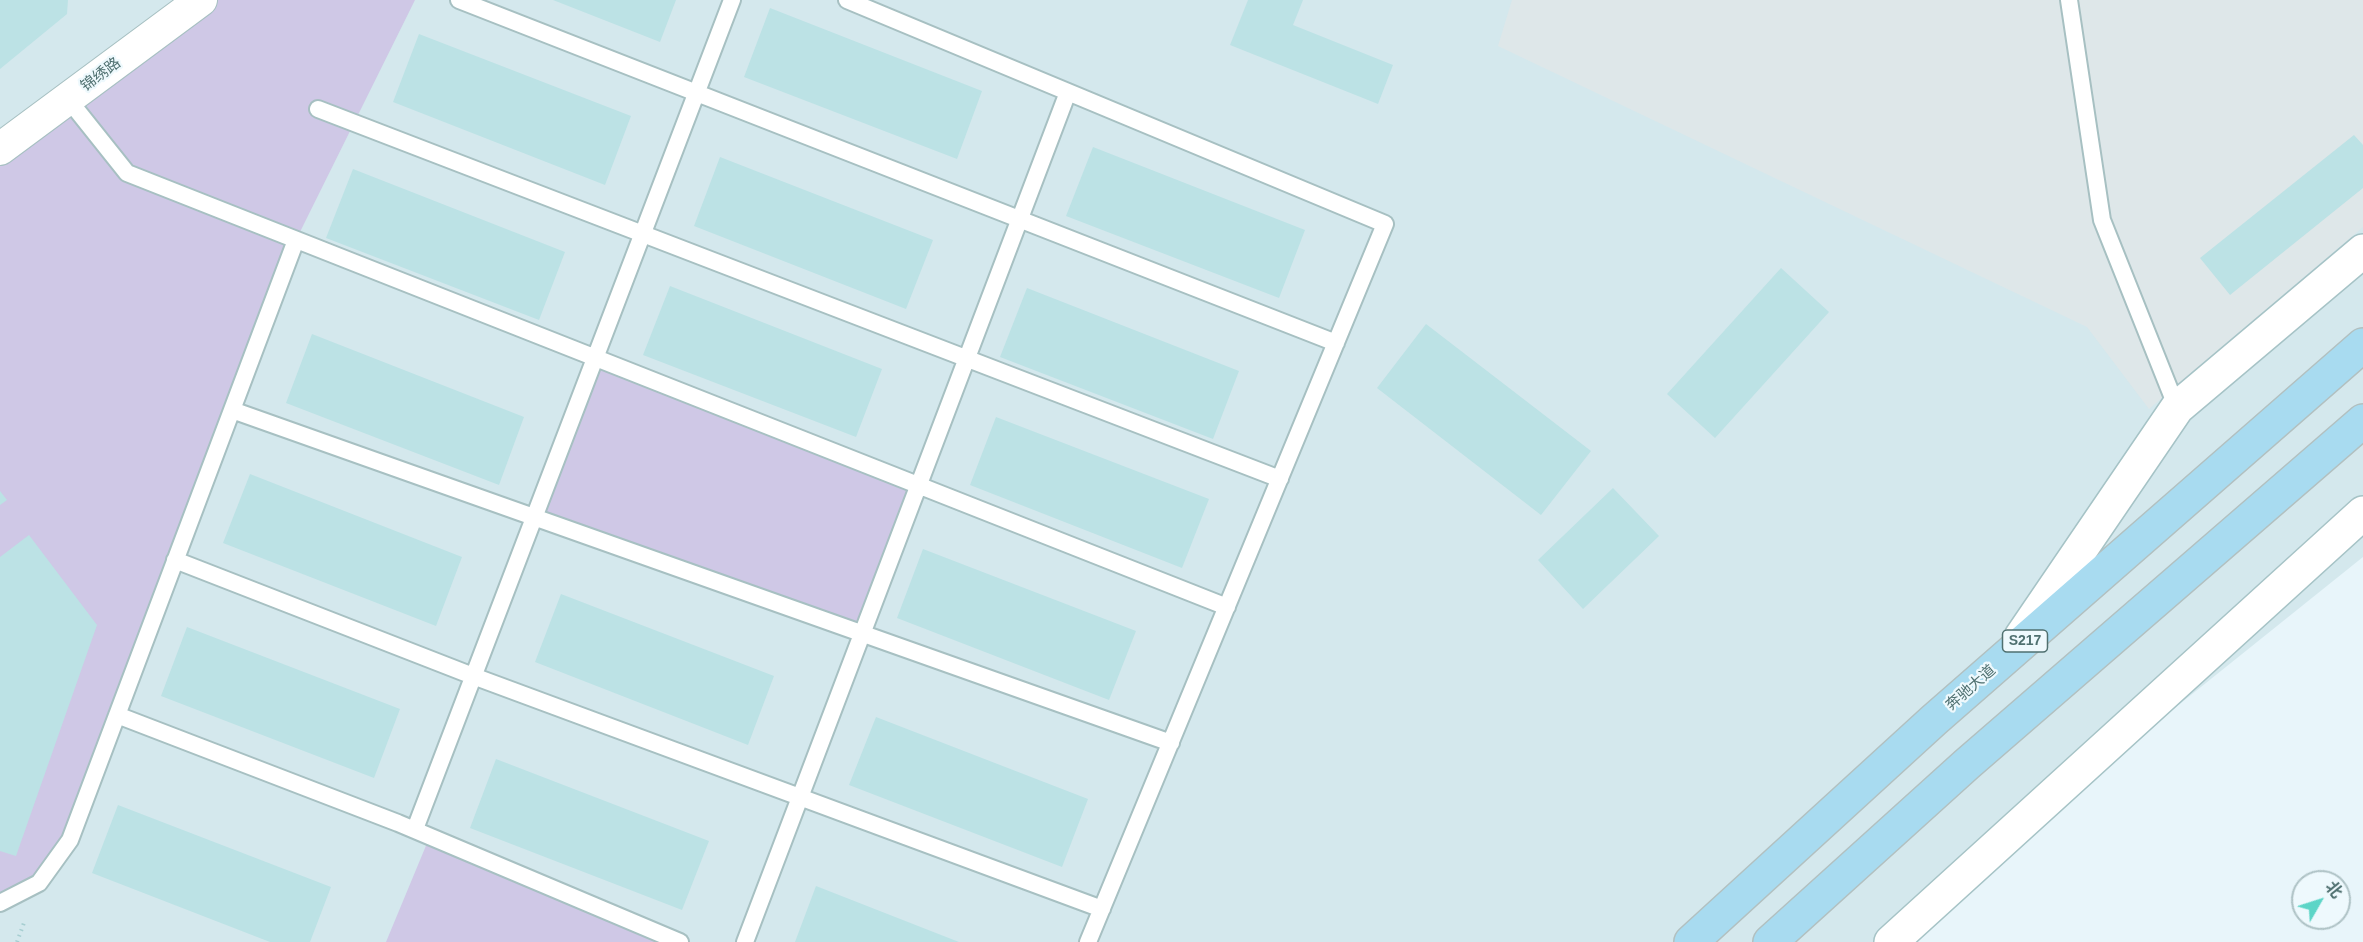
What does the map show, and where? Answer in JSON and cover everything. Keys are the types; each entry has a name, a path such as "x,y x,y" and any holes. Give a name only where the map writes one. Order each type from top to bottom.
{"main road":[{"name":"奔驰大道","path":"1691,942 2008,655 2363,345"},
{"path":"1770,942 1967,764 2363,421"}],"street":[{"name":"锦绣路","path":"0,149 201,0"},
{"path":"2008,655 2177,408 2363,251"},
{"path":"1891,942 2363,513"}],"lane":[{"path":"459,0 1336,343"},
{"path":"415,829 732,0"},
{"path":"847,0 1385,224 1089,942"},
{"path":"2070,0 2102,220 2177,408"},
{"path":"745,942 1068,92"},
{"path":"68,99 127,173 1227,607"},
{"path":"318,109 1280,479"},
{"path":"0,903 39,883 70,840 296,240"},
{"path":"232,410 1171,743"},
{"path":"175,560 473,676 1102,909"},
{"path":"117,715 415,829 680,942"}],"shaded area":[{"path":"0,0 2363,0 2363,557 1883,942 0,942"},
{"path":"202,0 415,0 296,240 70,840 39,883 0,903 0,149"},
{"path":"1512,0 2363,0 2363,227 2149,409 2087,327 1498,46"},
{"path":"595,358 919,485 862,634 534,518"},
{"path":"430,836 680,942 386,942"}],"building":[{"path":"0,0 68,0 67,14 0,69"},
{"path":"553,0 676,0 660,42"},
{"path":"1248,0 1303,0 1293,25 1393,65 1378,104 1230,45"},
{"path":"770,8 982,91 957,159 744,77"},
{"path":"419,34 631,116 605,185 393,102"},
{"path":"2354,135 2363,145 2363,188 2230,295 2200,258"},
{"path":"1093,147 1305,230 1279,298 1066,216"},
{"path":"720,157 933,240 906,309 694,226"},
{"path":"353,169 565,252 539,320 326,238"},
{"path":"1781,268 1829,312 1715,438 1667,394"},
{"path":"670,286 882,369 856,437 643,355"},
{"path":"1027,288 1239,371 1213,439 1000,357"},
{"path":"1426,324 1591,451 1541,515 1377,388"},
{"path":"312,334 524,417 499,485 286,403"},
{"path":"996,417 1209,499 1182,568 970,485"},
{"path":"250,474 462,557 436,626 223,543"},
{"path":"1613,488 1659,536 1583,609 1538,560"},
{"path":"0,491 7,500 0,505"},
{"path":"29,535 97,625 16,856 0,851 0,557"},
{"path":"923,549 1136,631 1109,700 897,618"},
{"path":"561,594 774,676 748,745 535,662"},
{"path":"187,627 400,709 374,778 161,696"},
{"path":"876,717 1088,799 1062,867 849,785"},
{"path":"496,759 709,841 682,910 470,828"},
{"path":"118,805 331,887 310,942 270,942 92,873"},
{"path":"816,886 959,942 795,942"}]}
